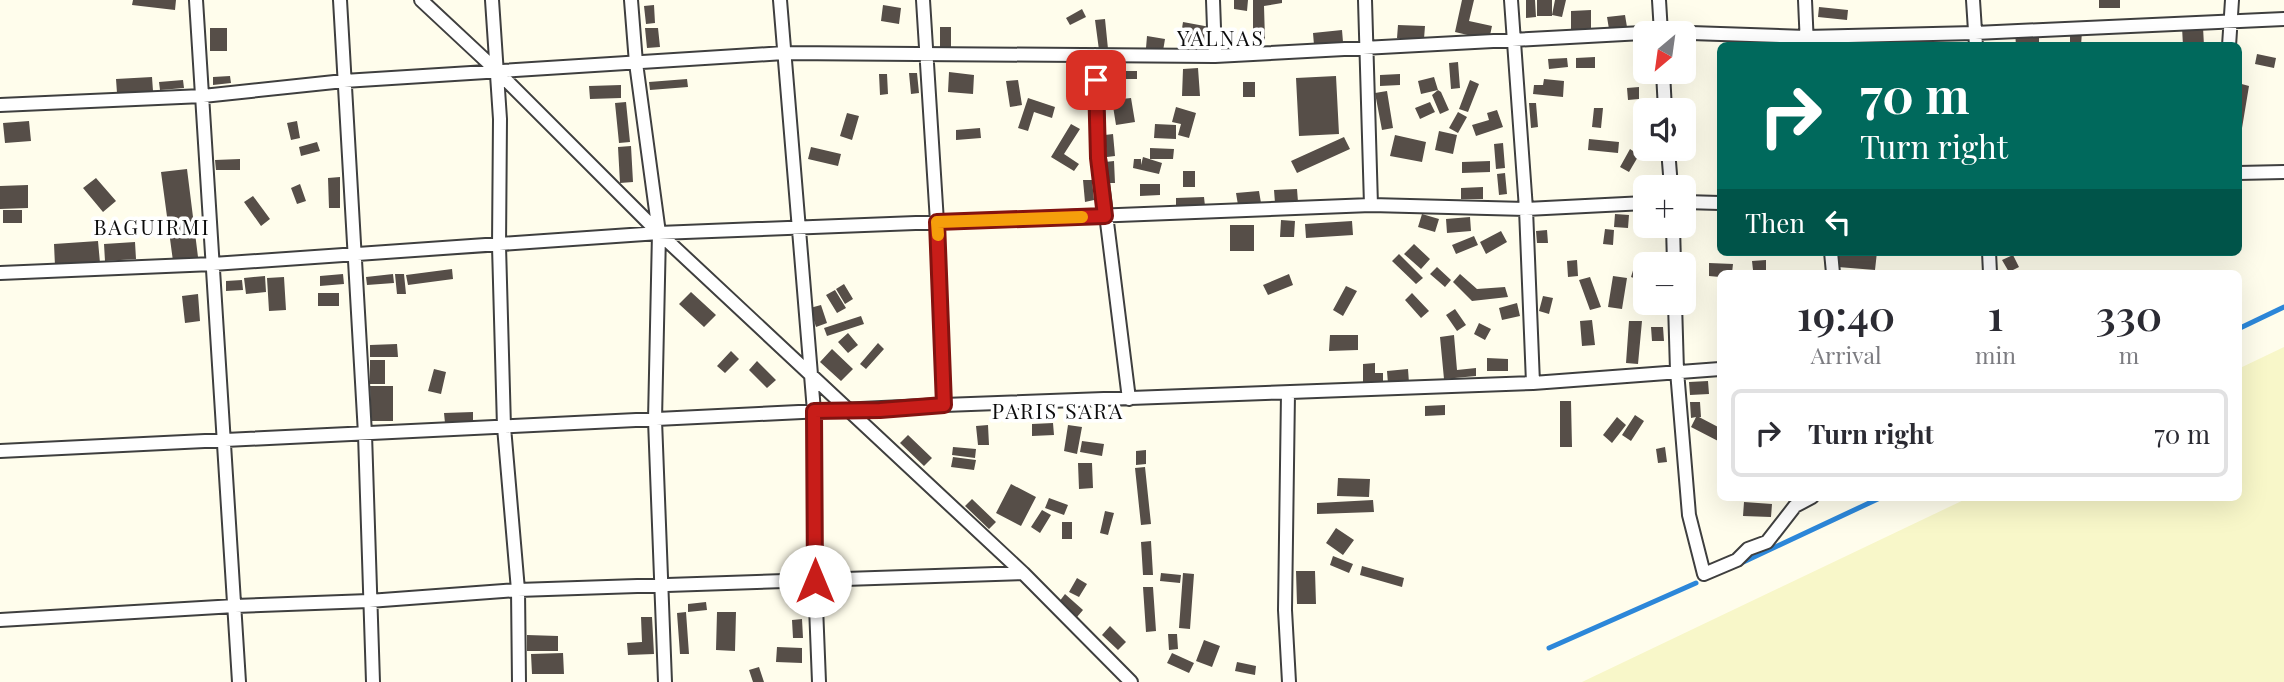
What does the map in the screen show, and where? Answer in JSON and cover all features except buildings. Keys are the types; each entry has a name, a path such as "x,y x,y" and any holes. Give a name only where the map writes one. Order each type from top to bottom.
{"street":[{"path":"196,0 239,682"},
{"path":"340,0 365,434 373,682"},
{"path":"421,0 659,233 1023,573 1131,682"},
{"path":"492,0 500,119 499,246 504,427 518,590 519,682"},
{"path":"631,0 636,63 659,233 655,419 665,682"},
{"path":"780,0 814,411 815,581 819,682"},
{"path":"922,0 937,222 944,405"},
{"path":"1213,0 1215,56"},
{"path":"1365,0 1371,205"},
{"path":"1511,0 1526,209 1533,383"},
{"path":"1659,0 1660,21"},
{"path":"1805,0 1807,41"},
{"path":"1973,0 1976,39"},
{"path":"2229,42 2232,0"},
{"path":"1696,34 1807,41 1976,39 2231,20 2284,19"},
{"path":"0,105 203,96 344,81 784,53 1215,56 1633,33"},
{"path":"1095,55 1098,158 1129,399"},
{"path":"2242,173 2284,172"},
{"path":"1696,202 1717,203"},
{"path":"0,273 213,264 659,233 1371,205 1526,209 1633,204"},
{"path":"1675,315 1677,371 1689,515 1704,574 1737,560 1748,549 1767,542 1795,506 1804,501"},
{"path":"0,451 944,405 1533,383 1717,369"},
{"path":"1288,393 1285,610 1289,682"},
{"path":"0,620 369,601 518,590 1023,573"}],"green space":[{"path":"2284,347 2284,682 1582,682 1962,501 2242,501 2242,367"}],"waterway":[{"path":"2242,327 2284,307"},
{"path":"1737,565 1873,501"},
{"path":"1549,648 1696,583"}],"slow traffic":[{"path":"938,235 937,222 1082,217"}],"district":[{"name":"YALNAS","path":"1221,39"},
{"name":"BAGUIRMI","path":"152,228"},
{"name":"PARIS SARA","path":"1058,412"}],"route":[{"path":"815,581 814,411 944,405 937,222 1105,216 1098,158 1096,80"}]}
